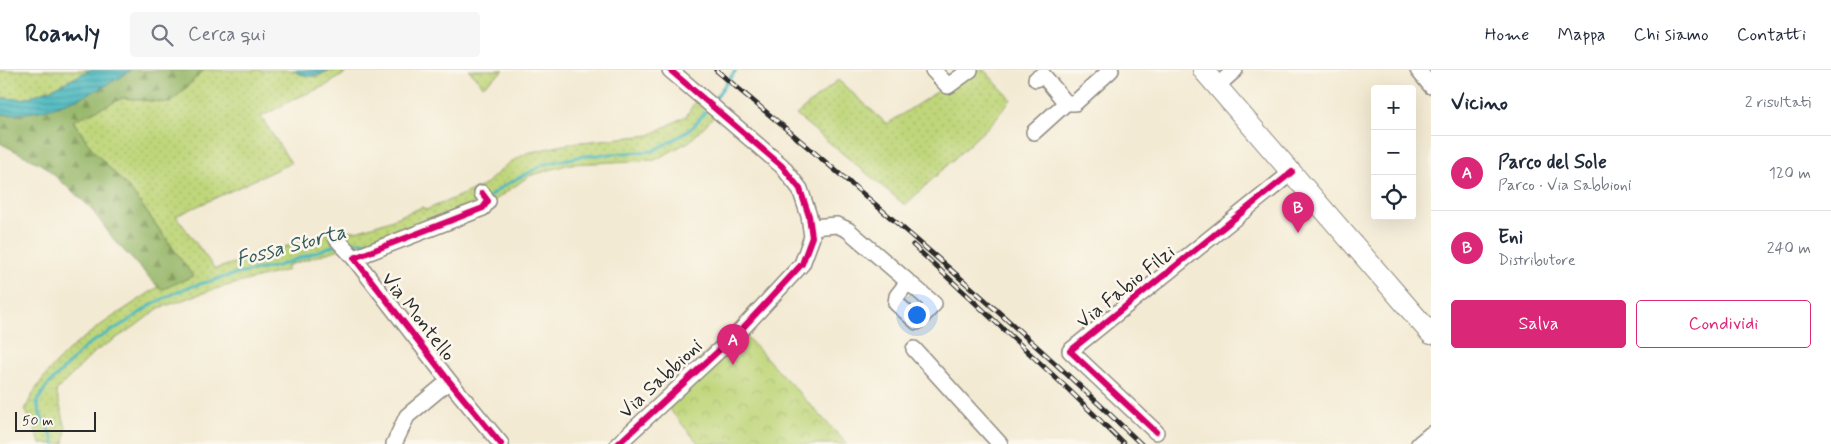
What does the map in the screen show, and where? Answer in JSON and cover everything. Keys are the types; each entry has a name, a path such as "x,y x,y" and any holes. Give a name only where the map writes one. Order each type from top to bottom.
{"main road":[{"path":"1203,70 1431,334"}],"street":[{"name":"Via Sabbioni","path":"618,444 740,331 802,264 812,237 800,189 782,166 670,70"},
{"path":"933,70 948,86 970,70"},
{"path":"1034,132 1066,103 1075,103 1111,70"},
{"path":"1217,86 1236,70"},
{"path":"1418,70 1431,86"},
{"path":"1036,79 1043,75 1066,103"},
{"name":"Via Fabio Filzi","path":"1156,432 1070,351 1292,172"},
{"name":"Via Montello","path":"485,197 483,208 343,246 449,382 501,444"},
{"path":"811,227 837,226 848,230 907,282"},
{"path":"914,349 1000,444"},
{"name":"Via Montello","path":"394,444 407,416 449,382"},
{"path":"1419,444 1431,434"}],"green space":[{"path":"0,70 90,70 54,88 23,99 0,98"},
{"path":"131,70 204,70 170,103 123,98 73,121 93,150 132,192 193,276 161,290 115,241 90,207 44,166 0,143 0,114 10,115 121,77"},
{"path":"204,70 293,70 300,74 317,77 330,70 350,70 327,85 294,99 261,117 291,163 176,216 215,269 338,230 356,231 423,207 426,210 485,185 506,165 527,153 572,143 650,135 686,116 700,94 714,116 690,141 655,160 570,164 529,176 494,201 364,250 346,247 286,266 288,270 215,289 159,308 134,327 96,351 56,391 66,428 64,444 40,444 34,425 25,410 36,389 49,371 82,339 158,287 161,290 176,252 132,192 93,150 73,120 123,98 170,103"},
{"path":"469,70 504,70 483,86"},
{"path":"971,70 984,70 1011,99 993,122 905,205 796,115 838,80 887,124"},
{"path":"733,327 742,332 847,444 699,444 660,398"}],"water":[{"path":"90,70 131,70 118,79 86,95 51,108 16,114 0,114 0,98 23,99 54,88"},
{"path":"293,70 330,70 307,76"}],"waterway":[{"name":"Fossa Storta","path":"713,101 736,70"},
{"name":"Fossa Storta","path":"490,196 505,185 545,164 583,156 653,151 694,126 708,108"},
{"name":"Fossa Storta","path":"346,242 377,242"},
{"name":"Fossa Storta","path":"54,444 53,438 40,414 37,402 46,387 87,345 154,303 186,288 232,275 278,266 335,245"}],"railway":[{"path":"716,70 932,253 1038,347 1141,444"},
{"path":"913,245 1070,391 1124,444"}],"cycle path":[{"path":"618,444 740,331 802,264 812,237 809,216 800,189 782,166 670,70"},
{"path":"1156,432 1070,351 1292,172"},
{"path":"482,193 488,201 483,208 354,258 449,381 501,444"}],"place":[{"name":"Eni","path":"1298,233"},
{"name":"Parco del Sole","path":"733,365"}]}
